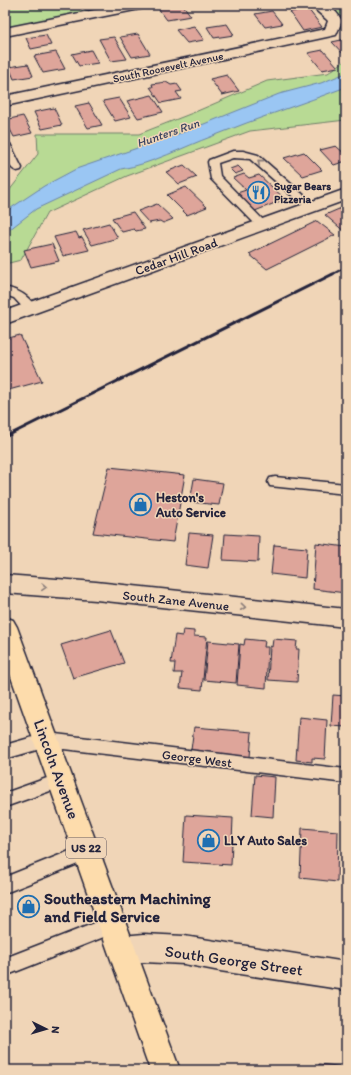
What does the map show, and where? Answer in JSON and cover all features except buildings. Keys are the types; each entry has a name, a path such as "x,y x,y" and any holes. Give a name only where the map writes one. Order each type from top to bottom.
{"main road":[{"name":"Lincoln Avenue","path":"6,635 47,740 165,1070"}],"street":[{"path":"5,32 140,5"},
{"name":"South Roosevelt Avenue","path":"5,101 331,32 335,21 332,16 317,5"},
{"name":"Cedar Hill Road","path":"5,318 346,194"},
{"name":"South Zane Avenue","path":"5,584 96,591 346,618"},
{"name":"South George Street","path":"122,950 144,948 184,950 220,957 346,976"}],"lane":[{"path":"5,144 17,168"},
{"path":"262,225 215,177 213,162 226,155 242,153 254,157 311,207"},
{"path":"5,291 18,295 31,309"},
{"path":"275,482 346,489"},
{"path":"5,752 47,740"},
{"name":"George West","path":"47,740 346,776"},
{"path":"5,800 61,780"},
{"path":"5,886 87,852"},
{"path":"5,967 113,925"}],"green space":[{"path":"5,5 148,5 5,33"},
{"path":"308,5 346,5 346,32"},
{"path":"346,60 346,120 250,131 127,176 47,213 21,260 5,264 5,196 38,154 37,134 139,134 267,81 328,73"}],"water":[{"path":"346,73 346,87 230,129 156,159 133,167 121,169 36,209 5,233 5,212 44,186 76,169 184,132 279,94 321,83"}],"railway":[{"path":"331,275 346,267"},
{"path":"5,437 331,275"}],"place":[{"name":"Sugar Bears Pizzeria","path":"259,192"},
{"name":"Heston's Auto Service","path":"140,504"},
{"name":"LLY Auto Sales","path":"208,840"},
{"name":"Southeastern Machining and Field Service","path":"28,907"}],"water label":[{"name":"Hunters Run","path":"168,133"}]}
